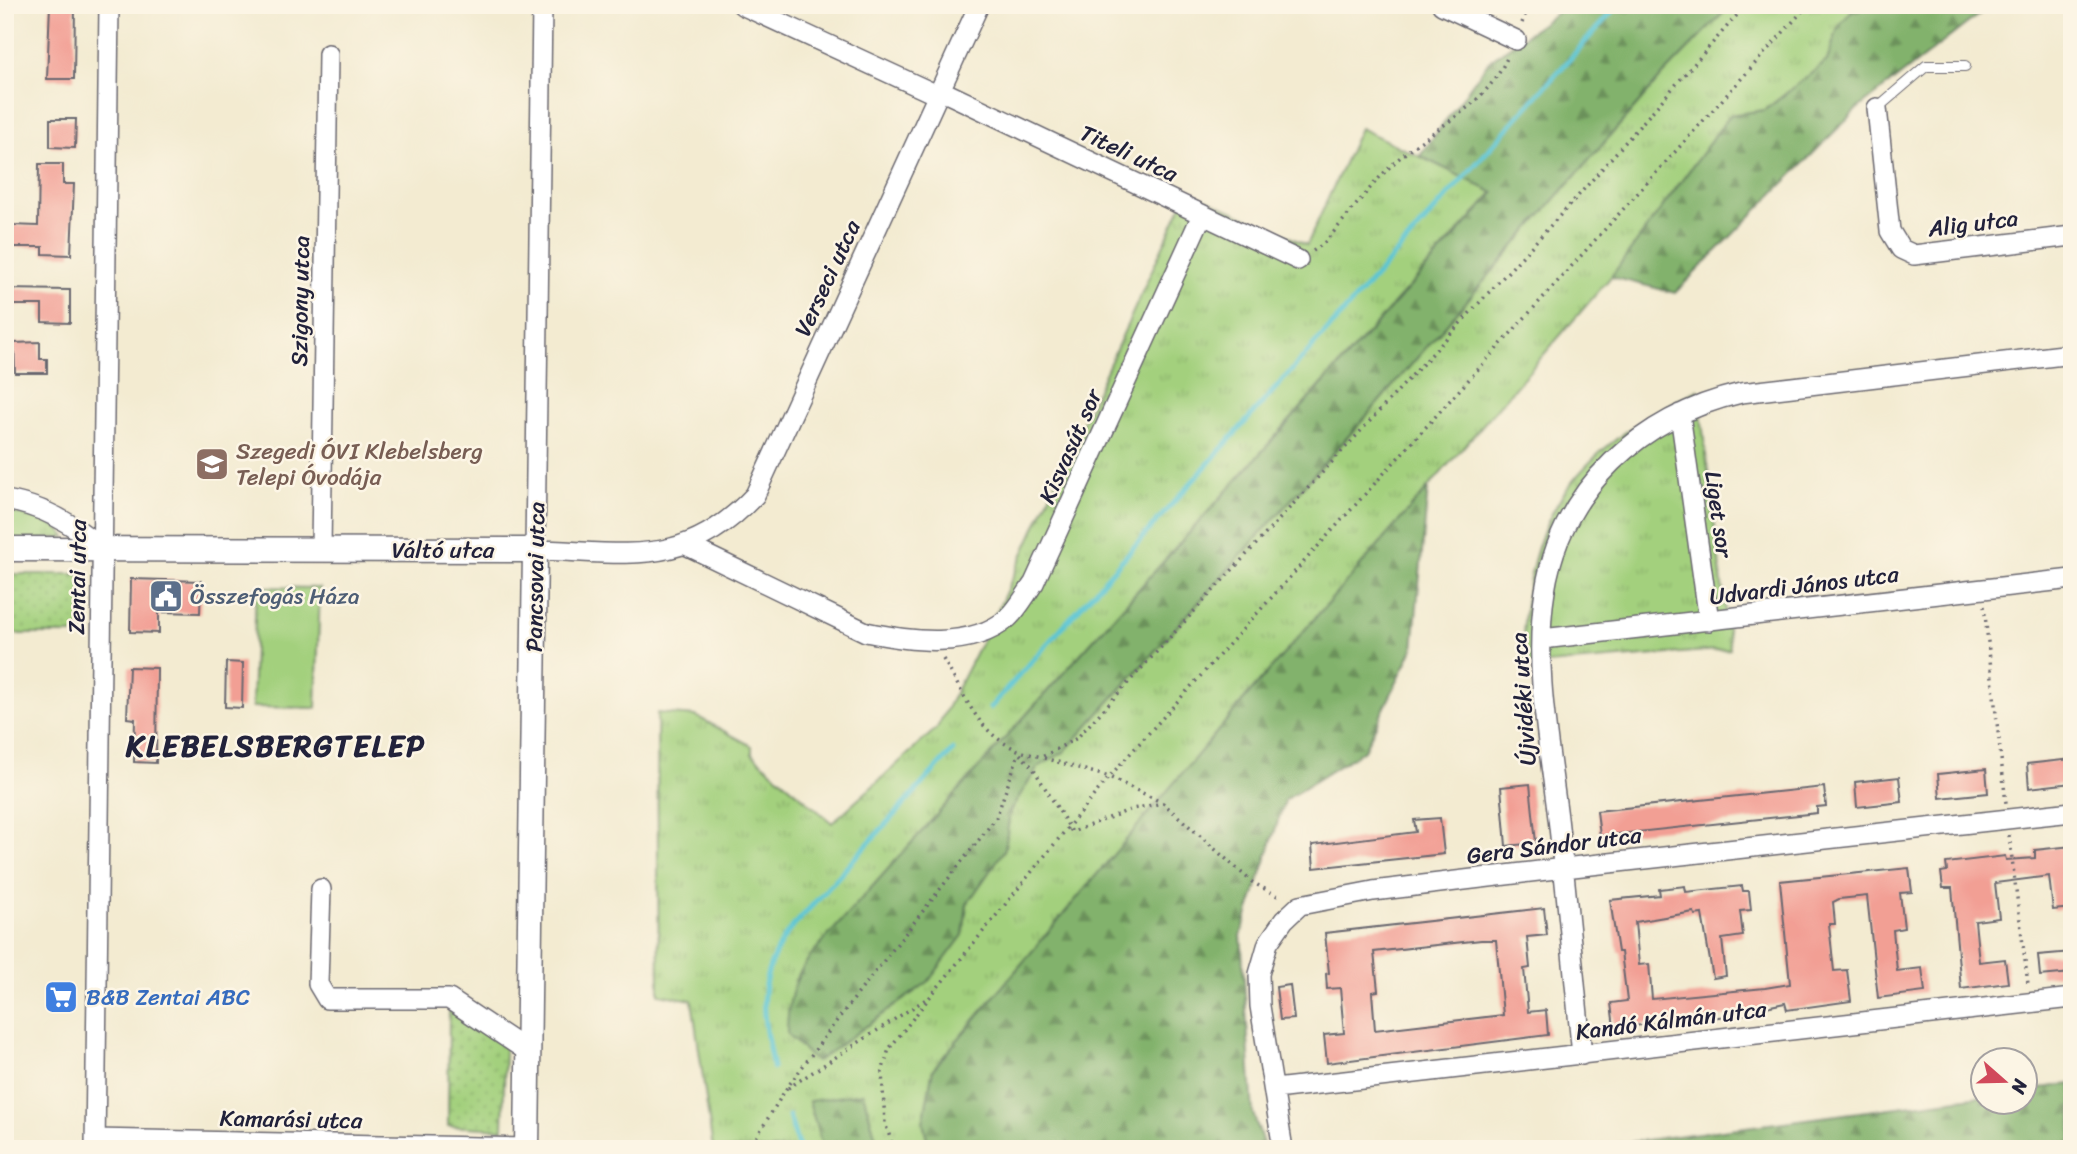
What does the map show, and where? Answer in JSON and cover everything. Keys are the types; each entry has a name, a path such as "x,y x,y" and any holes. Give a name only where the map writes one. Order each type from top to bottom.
{"street":[{"name":"Zentai utca","path":"95,1144 109,5"},
{"name":"Pancsovai utca","path":"527,1148 542,5"},
{"name":"Titeli utca","path":"742,5 1298,260"},
{"name":"Verseci utca","path":"688,546 714,532 755,495 979,5"},
{"path":"1442,5 1516,40"},
{"name":"Szigony utca","path":"321,549 328,54"},
{"name":"Alig utca","path":"1877,108 1890,231 1901,249 1914,254 2072,236"},
{"name":"Kisvasút sor","path":"930,639 961,637 988,631 1008,617 1034,583 1202,215"},
{"name":"Újvidéki utca","path":"1582,1055 1542,679 1544,603 1550,568 1578,502 1623,450 1680,414 1713,400 1741,393 2072,354"},
{"name":"Liget sor","path":"1680,414 1709,621"},
{"path":"5,500 35,506 76,526 101,548"},
{"path":"688,546 866,632 898,639 930,639"},
{"name":"Váltó utca","path":"5,550 101,548 658,552 688,546"},
{"name":"Udvardi János utca","path":"1542,639 2072,579"},
{"name":"Gera Sándor utca","path":"1300,905 1374,891 2072,811"},
{"path":"321,889 318,984 327,999 449,999 527,1051"},
{"path":"1283,1149 1260,1006 1259,974 1268,943 1284,920 1300,905"},
{"name":"Kandó Kálmán utca","path":"1275,1089 2072,998"},
{"name":"Kamarási utca","path":"95,1144 527,1148"}],"lane":[{"path":"1877,108 1926,66 1965,66"}],"path":[{"path":"1298,260 1323,244 1393,164 1473,105 1503,69 1529,5"},
{"path":"1042,757 1077,738 1577,197 1746,5"},
{"path":"894,1149 885,1123 882,1072 889,1049 929,998 1109,777 1808,5"},
{"path":"1982,590 2007,819 2031,1003"},
{"path":"930,639 975,715 1001,743 1019,752 1109,777 1163,803 1252,882 1273,896 1300,905"},
{"path":"1019,752 1033,768 1072,832 1132,809 1163,803"},
{"path":"749,1149 786,1089 996,818 1019,752"},
{"path":"786,1089 929,998"}],"green space":[{"path":"1568,5 1731,5 1663,75 1371,411 1064,752 1038,767 1010,811 1005,849 967,904 963,935 928,982 816,1062 787,1034 792,992 811,955 1494,193 1420,156 1489,61"},
{"path":"1731,5 1856,5 1838,28 1827,61 1765,110 1730,115 1611,277 1249,694 933,1069 923,1123 930,1149 879,1149 863,1093 809,1102 823,1149 713,1149 692,1000 659,994 657,713 696,716 752,746 752,754 832,823 937,728 1000,605 1188,191 1307,245 1360,128 1494,192 811,955 795,980 963,935 967,904 1005,849 1010,811 1038,767 1064,752 1371,411 1663,75"},
{"path":"1856,5 1974,5 1982,12 1857,109 1675,293 1611,277 1730,115 1765,110 1827,61 1838,28"},
{"path":"1698,390 1730,649 1522,666 1525,614 1532,570 1544,531 1562,497 1585,467 1616,440 1653,414"},
{"path":"1428,488 1413,649 1364,750 1285,800 1241,935 1253,1113 1265,1149 930,1149 923,1123 933,1069 1249,694"},
{"path":"5,511 47,522 66,537 5,543"},
{"path":"5,574 82,574 82,634 5,634"},
{"path":"256,587 320,588 316,708 252,707"},
{"path":"449,1009 505,1047 503,1129 448,1126"},
{"path":"2072,1084 2072,1149 1577,1149 1968,1098 1968,1116 2038,1116 2038,1088"},
{"path":"863,1093 879,1149 823,1149 809,1101"}],"building":[{"path":"50,5 75,5 74,79 47,79"},
{"path":"50,119 76,119 75,148 50,147"},
{"path":"39,164 63,164 63,184 74,184 71,255 43,254 43,247 10,247 11,225 38,226"},
{"path":"5,289 70,290 70,323 42,322 42,305 5,305"},
{"path":"40,342 40,359 47,359 47,373 15,373 14,343"},
{"name":"Összefogás Háza","path":"131,579 201,581 200,613 159,612 159,633 130,632"},
{"path":"226,662 243,663 242,708 225,707"},
{"path":"129,667 157,668 156,763 134,762 135,719 127,718"},
{"path":"2072,759 2072,783 2029,788 2027,764"},
{"path":"1986,769 1988,793 1940,798 1938,774"},
{"path":"1899,777 1902,802 1857,807 1855,782"},
{"path":"1530,784 1536,843 1506,846 1501,787"},
{"path":"1824,787 1826,806 1817,807 1817,813 1600,836 1597,811"},
{"path":"1440,818 1444,854 1314,868 1312,845 1416,832 1414,820"},
{"path":"2072,846 2072,908 2053,910 2049,876 1995,883 1999,918 1975,921 1979,962 2005,959 2008,983 1961,989 1952,888 1943,888 1941,872 1947,871 1946,863 2005,856 2006,860 2035,858 2035,850"},
{"path":"1909,868 1912,892 1900,893 1904,928 1893,930 1897,971 1922,968 1925,992 1878,998 1867,896 1839,899 1833,902 1835,924 1829,924 1834,971 1847,970 1851,1001 1787,1010 1785,1003 1756,1009 1756,1013 1614,1028 1611,1003 1627,1001 1621,952 1618,952 1610,900 1660,895 1659,889 1685,886 1686,892 1742,886 1743,891 1749,891 1751,910 1740,911 1743,936 1722,939 1726,976 1713,978 1702,914 1695,915 1694,912 1635,922 1639,965 1649,964 1652,999 1765,988 1790,984 1780,881"},
{"path":"1544,908 1547,935 1527,937 1530,968 1524,969 1528,1012 1546,1010 1548,1035 1327,1063 1324,1035 1344,1033 1340,988 1327,989 1326,974 1329,973 1325,933","holes":["1496,940 1503,1015 1375,1030 1372,992 1378,991 1374,952"]},
{"path":"2072,952 2072,973 2040,976 2038,955"},
{"path":"1290,985 1294,1019 1280,1020 1276,987"}],"waterway":[{"path":"990,708 1618,5"},
{"path":"773,1068 766,1030 764,997 765,982 777,950 788,932 953,750"},
{"path":"789,1116 799,1149"}],"place":[{"name":"Szegedi ÓVI Klebelsberg Telepi Óvodája","path":"212,464"},
{"name":"Összefogás Háza","path":"166,596"},
{"name":"B&B Zentai ABC","path":"61,997"}],"district":[{"name":"KLEBELSBERGTELEP","path":"276,746"}]}
